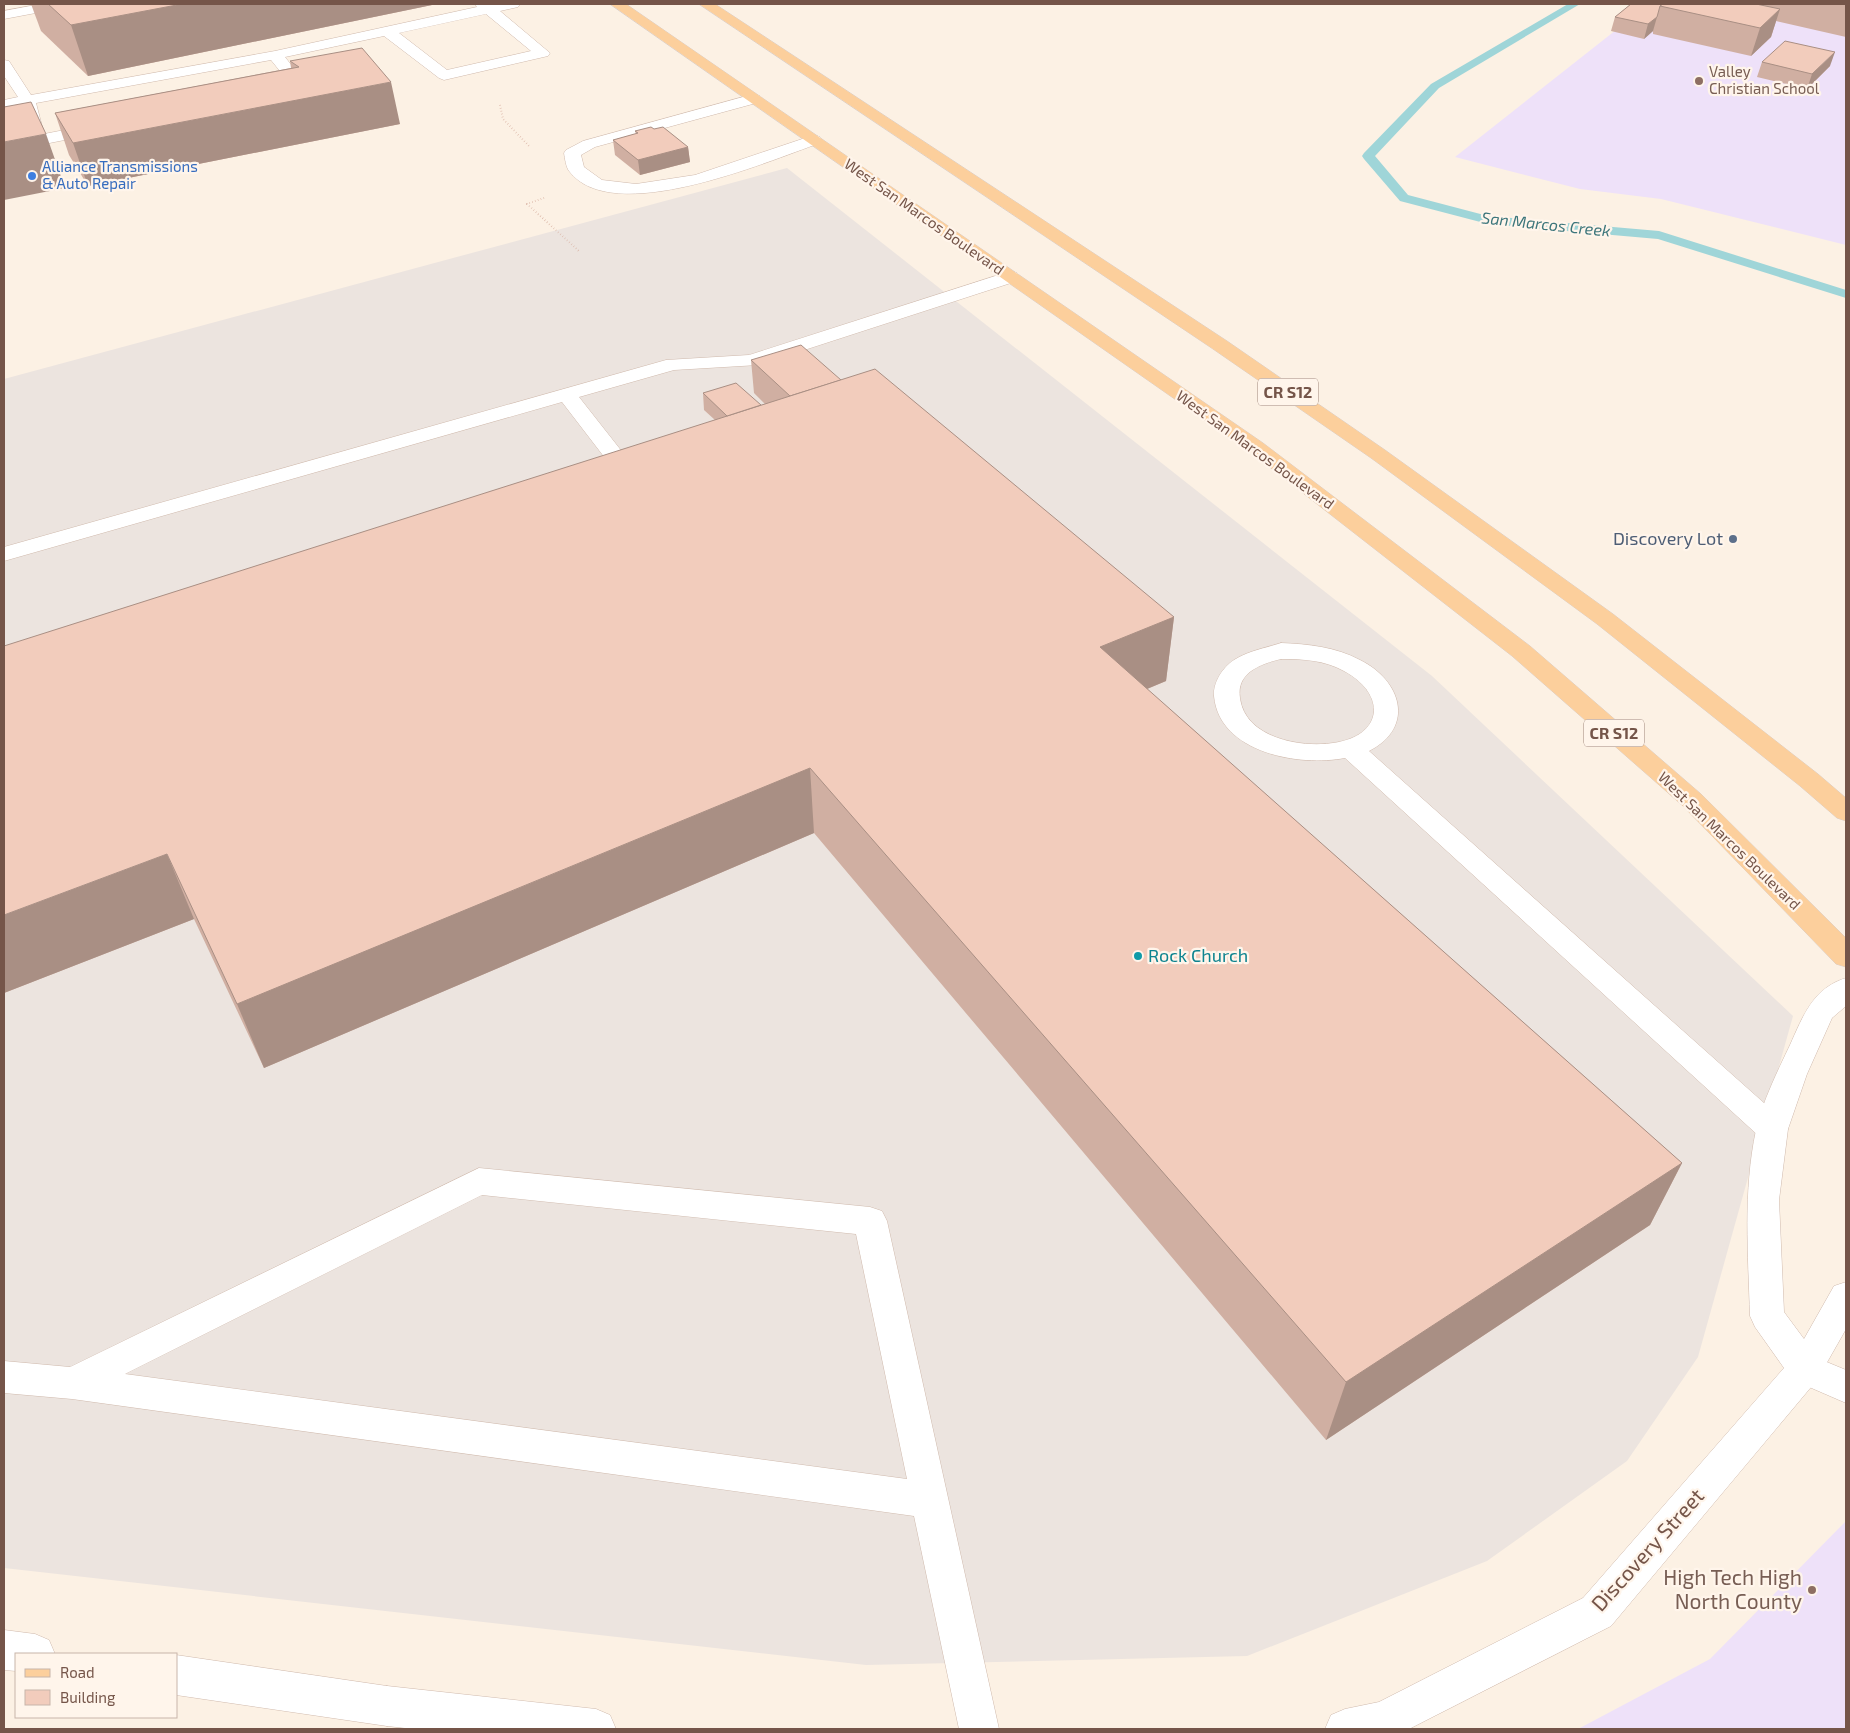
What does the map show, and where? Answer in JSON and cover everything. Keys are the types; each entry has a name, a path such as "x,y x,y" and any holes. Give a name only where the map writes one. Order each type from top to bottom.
{"main road":[{"name":"West San Marcos Boulevard","path":"617,4 1256,447 1521,651 1692,800 1846,956"},
{"name":"CR S12","path":"706,4 1220,345 1378,454 1605,619 1809,780 1846,812"}],"street":[{"path":"4,15 62,4"},
{"path":"4,105 275,55 387,31 486,6 513,4"},
{"path":"387,31 444,75 543,54 486,6"},
{"path":"273,94 302,89 275,55"},
{"path":"4,64 27,100 38,140"},
{"path":"754,99 589,144 572,154 576,169 597,185 636,190 698,180 814,140"},
{"path":"4,147 116,125"},
{"path":"4,554 673,364 751,360 1011,277"},
{"path":"566,394 616,458 604,482 585,489"},
{"path":"1281,651 1306,651 1334,657 1359,669 1377,685 1386,704 1385,722 1372,738 1351,749 1324,754 1294,752 1266,742 1243,728 1229,711 1225,694 1229,678 1240,665 1259,656 1281,651"},
{"path":"1351,749 1772,1129"},
{"path":"1846,989 1820,1011 1792,1074 1772,1129 1763,1200 1767,1316 1805,1369 1846,1387"},
{"path":"72,1383 479,1181 870,1220 980,1729"},
{"name":"Discovery Street","path":"1345,1729 1383,1720 1597,1612 1805,1369 1846,1297"},
{"path":"4,1377 72,1383 930,1500"},
{"path":"4,1650 27,1653"},
{"path":"178,1675 387,1706 596,1729"}],"shaded area":[{"name":"Valley Christian School","path":"1649,4 1846,4 1846,245 1661,199 1580,189 1455,157"},
{"path":"787,168 1432,676 1793,1016 1698,1357 1627,1461 1487,1561 1247,1656 866,1665 4,1568 4,379"},
{"name":"High Tech High North County","path":"1846,1521 1846,1729 1578,1729 1710,1659"}],"building":[{"path":"48,4 182,4 71,25"},
{"path":"1631,4 1663,4 1660,6 1657,17 1648,24 1615,17"},
{"path":"1663,4 1756,4 1780,9 1760,28 1660,6"},
{"path":"1785,41 1835,52 1812,74 1762,62"},
{"path":"362,48 391,82 73,143 55,113 299,67 290,61"},
{"path":"31,102 46,134 4,142 4,107"},
{"path":"651,127 654,129 663,127 688,147 638,160 613,140"},
{"path":"801,345 841,380 790,396 751,360"},
{"name":"Rock Church","path":"875,369 1174,617 1100,647 1682,1163 1346,1382 810,768 237,1004 167,854 4,915 4,646"},
{"path":"736,383 761,405 727,416 703,393"}],"waterway":[{"name":"San Marcos Creek","path":"1575,4 1435,86 1368,156 1404,198 1488,220 1659,235 1846,294"}],"place":[{"name":"Valley Christian School","path":"1699,81"},
{"name":"Alliance Transmissions & Auto Repair","path":"32,176"},
{"name":"Discovery Lot","path":"1733,539"},
{"name":"Rock Church","path":"1138,956"},
{"name":"High Tech High North County","path":"1812,1590"}]}
